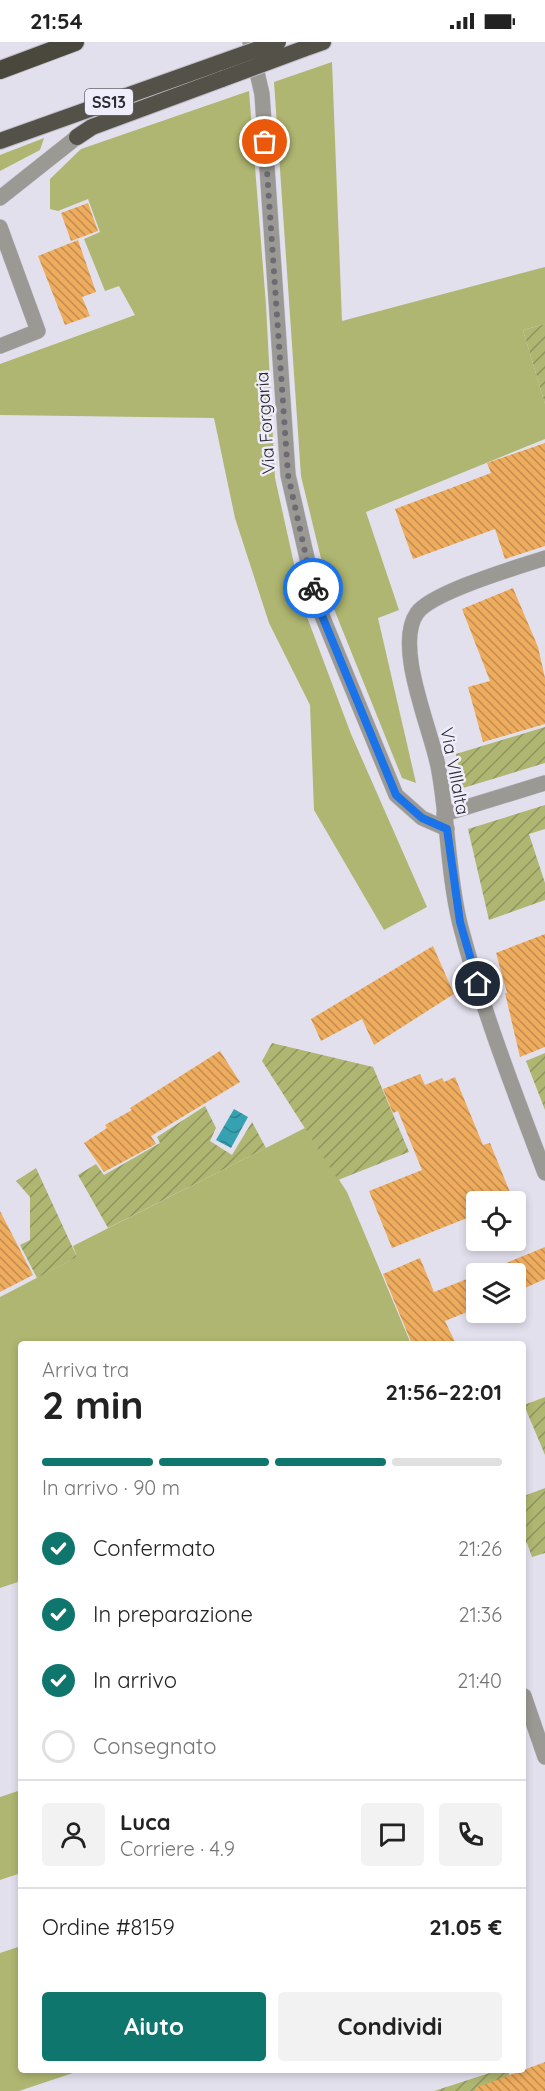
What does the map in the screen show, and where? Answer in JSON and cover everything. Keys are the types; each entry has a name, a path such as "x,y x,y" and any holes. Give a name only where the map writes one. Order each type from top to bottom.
{"highway":[{"path":"0,70 75,42"},
{"name":"SS13","path":"0,141 220,71 278,42"},
{"path":"77,137 92,126 220,71 322,42"}],"street":[{"name":"Via Forgaria","path":"250,42 262,94 288,475 318,606 396,795 422,818 446,822"},
{"path":"0,198 77,137"},
{"path":"0,227 38,331 0,346"},
{"name":"Via VIllalta","path":"545,558 437,598 417,612 410,628 413,675 439,770 460,922 483,1004 545,1173"},
{"path":"446,822 545,783"},
{"path":"526,1702 545,1757"}],"green space":[{"path":"332,62 342,321 545,267 545,324 523,330 545,404 545,439 366,512 399,610 378,618 416,783 402,778 332,604 301,476 274,82"},
{"path":"249,91 266,305 275,478 304,609 351,734 427,907 384,930 314,810 310,705 269,623 235,518 214,418 0,415 0,364 135,315 119,286 105,291 84,239 100,232 88,199 58,211 50,209 50,179 81,149"},
{"path":"44,138 40,150 0,171 0,155"},
{"path":"545,324 545,404 523,330"},
{"path":"545,727 545,763 463,788 456,754"},
{"path":"545,805 545,829 529,834 545,883 545,900 489,920 468,829"},
{"path":"272,1043 373,1067 409,1152 338,1180 262,1061"},
{"path":"545,1053 545,1110 526,1061"},
{"path":"205,1106 216,1128 210,1141 232,1155 252,1122 266,1148 108,1228 78,1175 96,1164 104,1175 160,1143 157,1137"},
{"path":"305,1128 347,1192 410,1341 18,1341 18,1582 0,1588 0,1297 77,1257 73,1246"},
{"path":"36,1168 77,1257 37,1278 20,1245 30,1240 30,1197 16,1181"},
{"path":"545,1397 545,1455 526,1410 526,1404"},
{"path":"545,1488 545,1553 532,1557 526,1543 526,1495"},
{"path":"18,1791 18,1874 0,1880 0,1797"},
{"path":"18,1947 18,2073 73,2073 19,2091 0,2091 0,1953"},
{"path":"490,2073 509,2073 513,2087 501,2091 434,2091"}],"water":[{"path":"234,1109 248,1117 231,1148 216,1140"}],"building":[{"path":"88,203 98,231 71,241 61,213"},
{"path":"78,240 96,292 82,297 90,316 65,325 38,256"},
{"path":"545,443 545,546 505,559 495,529 413,559 395,509 491,473 487,463"},
{"path":"513,588 538,647 545,678 545,724 483,742 468,687 490,681 462,609"},
{"path":"545,934 545,1047 520,1057 496,953"},
{"path":"433,946 454,994 374,1045 362,1019 321,1041 311,1019"},
{"path":"220,1051 240,1082 151,1136 156,1144 104,1172 84,1143 107,1128 105,1125 132,1110 130,1108"},
{"path":"420,1074 425,1085 442,1078 444,1082 455,1077 483,1145 490,1143 510,1191 466,1191 466,1218 392,1248 369,1191 422,1170 398,1111 393,1113 383,1089"},
{"path":"0,1211 33,1275 0,1292"},
{"path":"545,1247 545,1279 526,1288 526,1263 506,1263"},
{"path":"420,1258 434,1292 466,1279 466,1312 445,1321 455,1341 411,1341 383,1274"},
{"path":"545,2062 545,2091 476,2091 475,2088 515,2073 526,2073 526,2069"}],"way so far":[{"path":"265,142 288,475 313,588"}],"route":[{"path":"313,588 318,606 396,795 422,818 447,829 460,922 478,984"}]}
